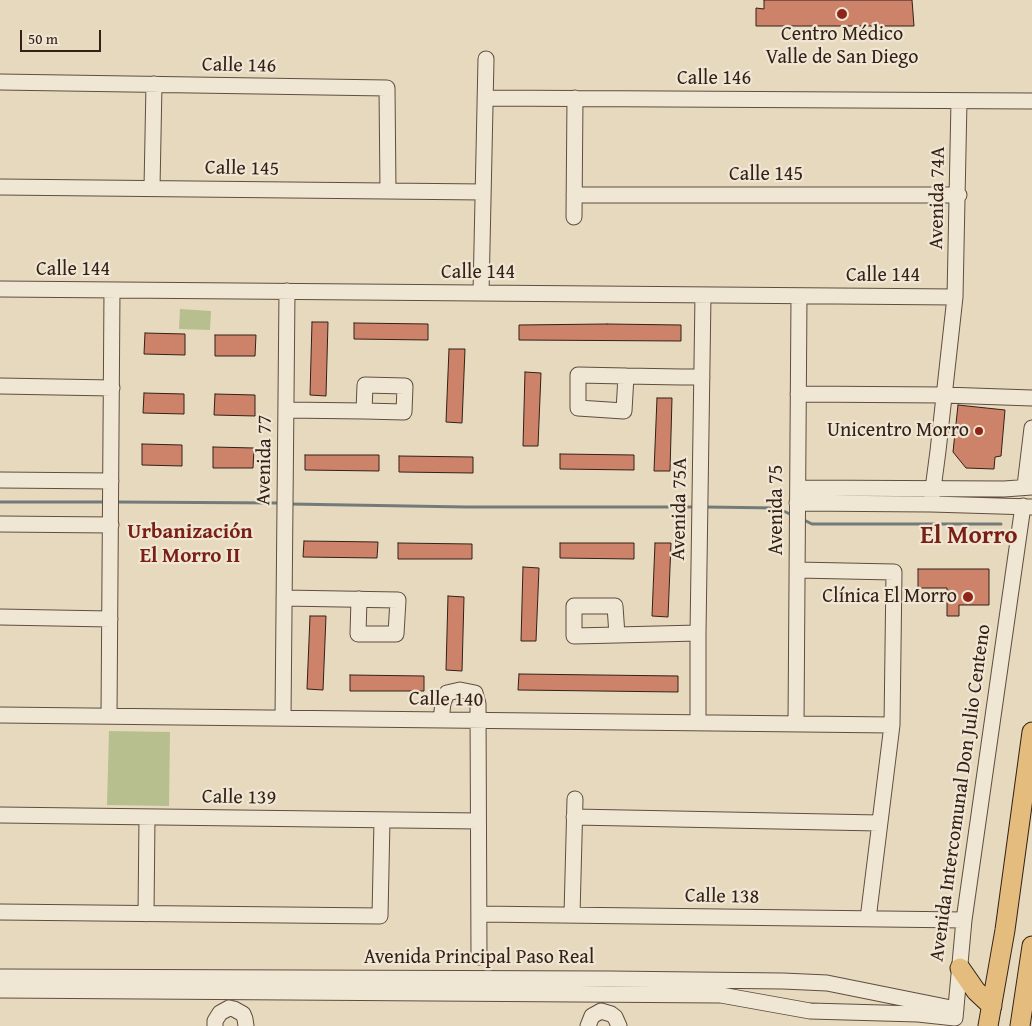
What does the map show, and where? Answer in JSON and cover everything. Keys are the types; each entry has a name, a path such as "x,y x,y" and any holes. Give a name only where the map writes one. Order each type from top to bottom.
{"main road":[{"path":"988,1026 1004,930 1032,732"},
{"path":"1020,1026 1032,946"},
{"path":"960,968 976,991 992,1006"}],"street":[{"path":"481,293 486,59"},
{"name":"Calle 146","path":"0,82 388,88 388,191"},
{"path":"152,188 154,84"},
{"name":"Calle 146","path":"485,98 1032,101"},
{"path":"574,217 575,98"},
{"name":"Avenida 74A","path":"932,496 955,297 959,101"},
{"name":"Calle 145","path":"0,187 483,192"},
{"name":"Calle 145","path":"574,195 958,195"},
{"name":"Calle 144","path":"0,289 955,297"},
{"path":"109,716 112,290"},
{"name":"Avenida 77","path":"283,718 287,291"},
{"name":"Avenida 75A","path":"698,723 703,295"},
{"name":"Avenida 75","path":"796,724 799,296"},
{"path":"626,376 702,377"},
{"path":"0,386 112,388"},
{"path":"798,394 1032,398"},
{"path":"286,410 364,411"},
{"path":"797,506 932,496 1028,486 1032,428"},
{"path":"0,480 111,493"},
{"path":"932,496 1028,506"},
{"name":"Avenida Intercomunal Don Julio Centeno","path":"955,1018 964,920 1028,506"},
{"path":"0,524 110,524"},
{"path":"797,570 894,572 892,725 868,918"},
{"path":"284,598 359,599"},
{"path":"0,617 110,619"},
{"path":"617,635 698,633"},
{"path":"441,720 444,698 447,693 460,690 475,693 478,704 479,957"},
{"name":"Calle 140","path":"0,715 892,725"},
{"path":"572,915 575,799"},
{"name":"Calle 139","path":"0,815 478,821"},
{"path":"146,914 147,817"},
{"path":"574,817 879,823"},
{"path":"0,912 380,916 382,820"},
{"name":"Calle 138","path":"478,914 964,920"},
{"name":"Avenida Principal Paso Real","path":"0,977 236,985"},
{"path":"772,1004 774,981"},
{"name":"Avenida Principal Paso Real","path":"0,990 236,985 609,986 774,981 827,983 955,1018"},
{"path":"229,1008 236,985"},
{"path":"604,1012 609,986"},
{"name":"Avenida Principal Paso Real","path":"609,986 721,995 810,1011 918,1014 955,1018"},
{"path":"215,1026 215,1021 220,1012 229,1008 234,1008 243,1014 246,1026"},
{"path":"588,1026 592,1016 596,1013 604,1012 615,1017 618,1026"}],"green space":[{"path":"180,309 211,311 210,330 179,329"},
{"path":"109,731 170,732 169,806 107,805"}],"building":[{"path":"764,0 912,0 914,26 756,26 756,8 764,9"},
{"path":"312,322 328,322 326,396 310,395"},
{"path":"354,323 428,324 428,340 354,339"},
{"path":"519,325 681,325 681,341 519,340"},
{"path":"145,333 185,334 185,355 144,354"},
{"path":"215,335 256,335 255,356 215,356"},
{"path":"449,349 465,349 462,423 446,422"},
{"path":"525,372 541,373 538,446 523,446"},
{"path":"144,393 184,394 184,414 143,413"},
{"path":"215,394 255,395 255,416 214,415"},
{"path":"657,398 672,398 670,471 654,471"},
{"name":"Unicentro Morro","path":"958,405 1005,410 1001,456 995,457 994,469 966,468 953,452"},
{"path":"142,444 182,445 182,466 142,465"},
{"path":"213,447 254,448 253,468 213,468"},
{"path":"560,454 634,455 634,470 560,469"},
{"path":"305,455 379,455 379,471 305,470"},
{"path":"399,456 473,457 473,473 399,472"},
{"path":"304,541 378,542 377,558 303,557"},
{"path":"398,543 472,544 472,559 398,559"},
{"path":"560,543 634,543 634,559 560,558"},
{"path":"655,543 671,543 668,617 652,616"},
{"path":"523,567 539,568 536,641 521,641"},
{"name":"Clínica El Morro","path":"918,569 989,569 989,605 959,605 959,616 947,616 947,588 918,588"},
{"path":"448,596 464,597 462,671 446,670"},
{"path":"310,616 326,616 323,690 307,689"},
{"path":"519,674 678,676 678,692 518,690"},
{"path":"350,675 424,676 424,691 350,691"}],"waterway":[{"path":"0,502 106,502"},
{"path":"115,502 281,503"},
{"path":"290,504 466,507 696,507"},
{"path":"705,507 777,508 792,515"},
{"path":"802,519 812,524 1001,524"}],"place":[{"name":"Centro Médico Valle de San Diego","path":"842,14"},
{"name":"Unicentro Morro","path":"979,431"},
{"name":"Clínica El Morro","path":"968,597"}],"district":[{"name":"El Morro","path":"969,537"},
{"name":"Urbanización El Morro II","path":"190,545"}]}
